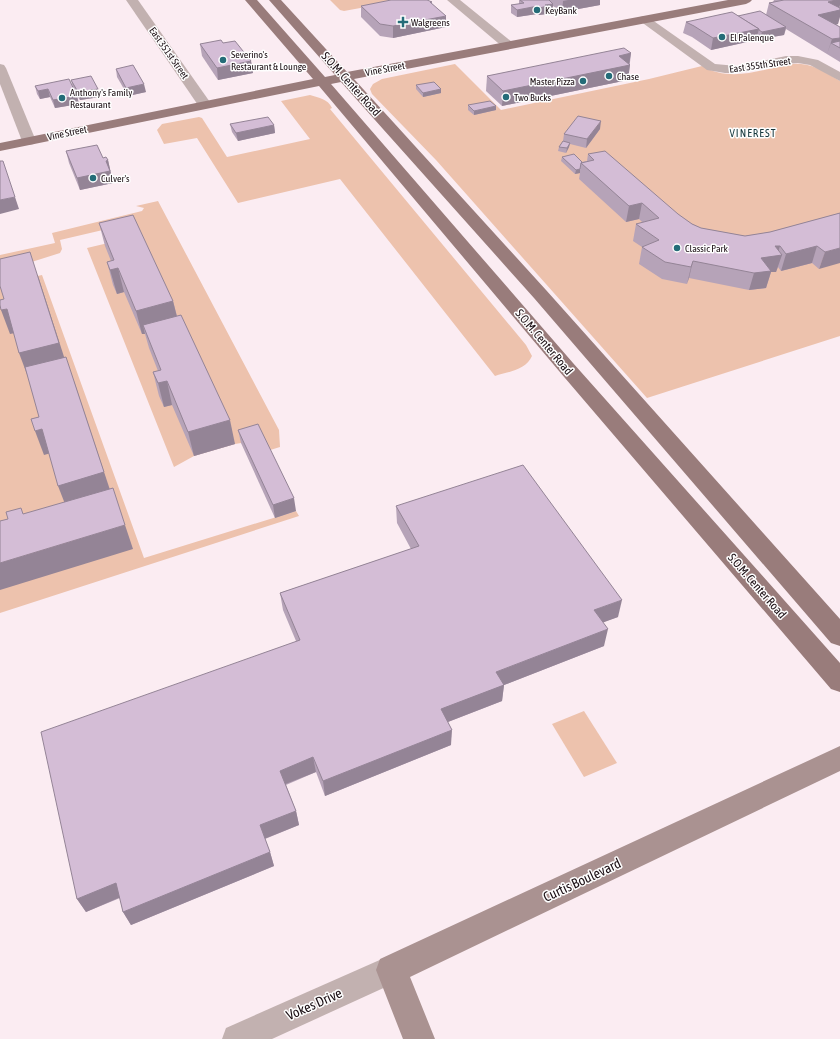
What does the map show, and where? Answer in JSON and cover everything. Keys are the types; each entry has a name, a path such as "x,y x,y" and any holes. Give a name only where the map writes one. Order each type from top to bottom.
{"main road":[{"name":"S.O.M. Center Road","path":"251,0 334,79 540,294 840,636"},
{"name":"S.O.M. Center Road","path":"275,0 334,79 566,367 840,681"},
{"name":"Vine Street","path":"0,147 334,79 746,0"}],"street":[{"name":"East 351st Street","path":"132,0 205,105"},
{"path":"453,0 508,45"},
{"name":"East 355th Street","path":"644,19 711,67 735,71 776,62 798,60 809,61 821,65 840,77"},
{"path":"0,68 29,141"},
{"name":"Curtis Boulevard","path":"391,970 840,758"},
{"path":"391,970 419,1039"},
{"name":"Vokes Drive","path":"237,1039 391,970"}],"shaded area":[{"path":"330,0 404,0 344,11 340,10"},
{"name":"Classic Park","path":"455,64 501,110 649,79 702,66 720,73 739,74 789,64 801,64 816,68 840,81 840,336 647,398 436,160 372,94 370,89 373,84 382,79"},
{"path":"310,95 323,99 330,105 332,108 330,109 526,345 532,356 526,364 516,370 495,376 340,179 238,203 197,138 164,144 157,130 162,124 199,117 202,118 227,157 310,139 281,101"},
{"path":"158,201 279,430 280,447 267,451 241,443 235,444 194,456 174,467 87,248 125,239 120,226 60,240 62,249 60,253 0,272 0,255 55,243 52,233 142,211 144,208 136,206"},
{"path":"42,275 144,558 296,511 299,516 0,613 0,284"},
{"path":"584,711 617,763 584,777 552,724"}],"building":[{"path":"391,0 427,0 432,2 430,2 446,16 393,26 380,24 361,6"},
{"path":"520,0 549,0 553,4 545,5 547,6 540,8 538,6 517,10 511,5 524,3"},
{"path":"784,0 836,0 828,2 840,8 840,10 818,15 840,27 840,38 832,39 769,3"},
{"path":"760,11 786,27 762,32 738,16"},
{"path":"732,12 759,29 713,38 686,22"},
{"path":"221,40 223,43 235,41 251,61 217,68 200,44"},
{"path":"840,41 840,48 831,43"},
{"path":"624,48 631,53 619,56 630,65 503,91 487,76"},
{"path":"133,65 144,84 126,88 116,69"},
{"path":"91,76 98,89 78,92 71,80"},
{"path":"69,79 77,96 53,100 48,89 38,91 35,86"},
{"path":"434,82 441,89 423,93 416,85"},
{"path":"490,101 496,106 474,111 468,105"},
{"path":"578,116 601,121 587,139 564,134"},
{"path":"268,117 274,125 236,133 230,124"},
{"path":"563,141 570,143 567,148 559,147"},
{"path":"97,145 103,158 106,157 108,160 106,161 110,171 77,178 66,151"},
{"path":"605,151 678,214 692,224 701,228 745,236 770,232 840,213 840,248 825,252 817,246 786,254 780,246 775,246 782,255 761,258 771,271 754,273 693,261 691,267 665,262 642,247 659,240 636,224 659,218 642,203 629,206 581,163 594,160 588,154"},
{"path":"574,154 582,162 580,169 576,170 562,157"},
{"path":"0,161 3,161 15,197 0,200"},
{"path":"133,215 173,301 136,311 118,268 110,270 107,262 114,260 99,223"},
{"path":"30,252 59,343 19,353 7,309 1,310 0,300 4,299 0,286 0,259"},
{"path":"181,315 230,420 188,432 167,381 158,383 153,372 161,370 143,325"},
{"path":"66,357 104,472 58,486 42,429 35,431 31,419 39,417 25,367"},
{"path":"258,424 294,498 273,505 238,430"},
{"path":"523,465 622,600 594,610 608,629 496,672 504,685 441,709 452,730 323,781 313,757 280,771 296,811 260,825 270,852 123,912 116,883 77,899 41,732 300,640 280,593 419,546 396,506"},
{"path":"113,488 125,525 0,563 0,521 8,519 6,512 21,508 23,514"}],"place":[{"name":"KeyBank","path":"537,10"},
{"name":"Walgreens","path":"403,22"},
{"name":"El Palenque","path":"722,37"},
{"name":"Severino's Restaurant & Lounge","path":"223,60"},
{"name":"Chase","path":"609,76"},
{"name":"Master Pizza","path":"583,81"},
{"name":"Two Bucks","path":"506,97"},
{"name":"Anthony's Family Restaurant","path":"62,98"},
{"name":"Culver's","path":"93,178"},
{"name":"Classic Park","path":"677,248"}],"district":[{"name":"VINEREST","path":"753,133"}]}
